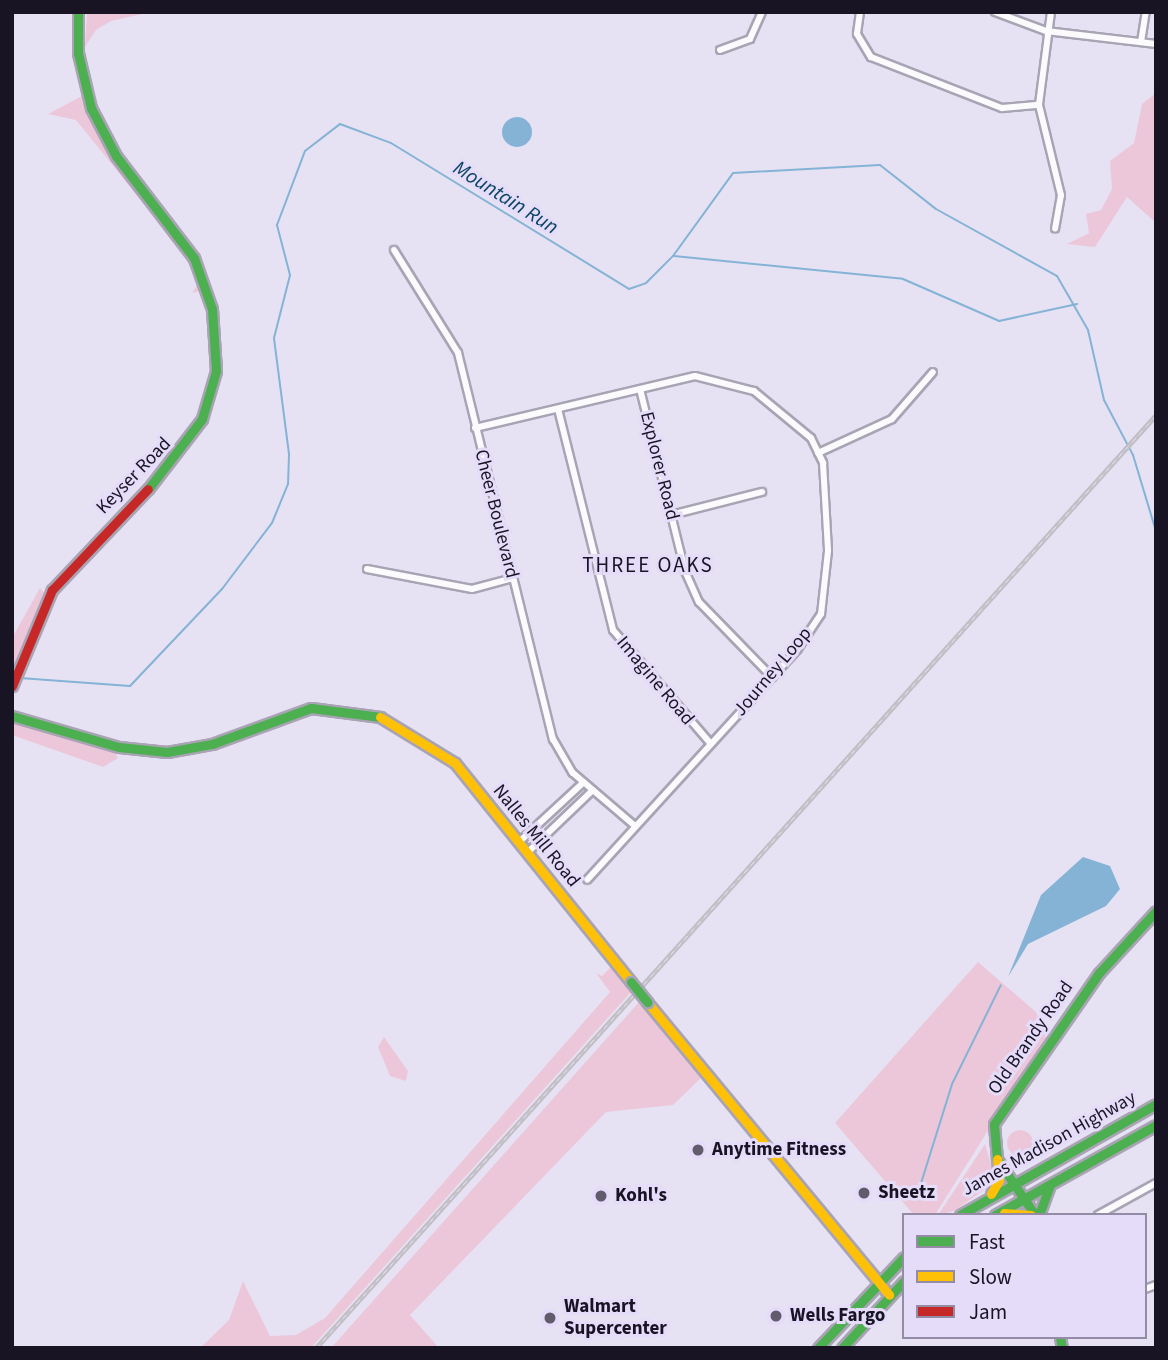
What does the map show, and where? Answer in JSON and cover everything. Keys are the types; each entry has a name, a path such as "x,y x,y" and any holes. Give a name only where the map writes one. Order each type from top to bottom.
{"street":[{"name":"Keyser Road","path":"12,686 58,581 187,446 216,371 215,325 197,265 116,156 91,108 78,53 78,12"},
{"path":"720,50 750,39 762,12"},
{"path":"860,12 857,34 871,57 1002,108 1039,105"},
{"path":"995,12 1046,31 1156,44"},
{"path":"1051,12 1046,31 1039,105 1061,195 1055,228"},
{"path":"1141,42 1146,12"},
{"name":"Cheer Boulevard","path":"394,250 458,353 553,739 584,782 635,827"},
{"path":"475,428 695,376 754,391 811,438 818,453 892,418 933,372"},
{"name":"Explorer Road","path":"640,390 671,515 699,602 772,677"},
{"name":"Imagine Road","path":"558,409 613,630 711,744"},
{"name":"Journey Loop","path":"587,880 772,677 821,614 828,551 818,453"},
{"path":"671,515 762,492"},
{"path":"367,569 472,589 513,579"},
{"name":"Nalles Mill Road","path":"12,716 119,747 167,752 212,744 293,711 327,707 376,713 444,752 889,1295"},
{"path":"519,842 584,782"},
{"path":"527,853 593,790"},
{"name":"Old Brandy Road","path":"981,1201 998,1183 992,1132 1005,1105 1101,971 1156,911"},
{"name":"James Madison Highway","path":"963,1213 1156,1104"},
{"name":"James Madison Highway","path":"999,1213 1156,1125"},
{"path":"996,1159 1034,1213"},
{"path":"1036,1213 1041,1198 1058,1179"},
{"path":"1102,1213 1156,1183"},
{"path":"1005,1213 1019,1210 1029,1213"},
{"path":"818,1348 876,1282 902,1259"},
{"path":"842,1348 902,1283"}],"shaded area":[{"path":"87,12 151,12 111,21 96,30 85,47"},
{"path":"1156,93 1156,223 1127,197 1095,247 1067,244 1089,233 1086,214 1101,210 1112,189 1110,161 1134,143 1142,104"},
{"path":"82,96 106,149 193,262 203,290 192,293 198,284 182,251 76,120 48,114"},
{"path":"40,588 45,594 12,673 12,638"},
{"path":"12,722 115,753 118,758 103,767 12,735"},
{"path":"978,962 1036,1012 1046,1038 936,1213 912,1213 835,1123"},
{"path":"613,965 632,991 311,1348 200,1348 229,1320 243,1281 270,1336 296,1335 325,1318 610,992 596,973 602,976"},
{"path":"639,1002 701,1078 673,1105 606,1112 410,1315 439,1348 331,1348"},
{"path":"384,1037 408,1071 406,1081 390,1076 378,1047"},
{"path":"1020,1130 1029,1134 1033,1143 1029,1152 1020,1156 1011,1152 1007,1143 1011,1134"},
{"path":"985,1144 995,1178 991,1185 954,1211 939,1213"}],"water":[{"path":"517,117 528,121 532,132 528,143 517,147 506,143 502,132 506,121"},
{"path":"1083,857 1110,866 1120,889 1106,906 1028,944 1008,977 1041,895"}],"waterway":[{"name":"Mountain Run","path":"20,678 130,686 222,589 272,523 288,484 289,454 274,338 290,275 277,225 305,151 340,124 391,143 629,289 646,283 673,256 733,173 880,165 936,209 1057,276 1088,330 1104,400 1133,455 1156,531"},
{"path":"674,256 903,279 999,321 1077,304"},
{"path":"917,1196 952,1084 1001,985"}],"railway":[{"path":"316,1348 1156,415"}],"traffic: fast":[{"path":"78,12 78,53 91,108 116,156 194,258 212,309 216,371 202,419 148,489"},
{"path":"12,716 119,747 167,752 212,744 311,708 380,717"},
{"path":"1034,1213 997,1159 994,1124 1099,973 1156,911"},
{"path":"631,982 647,1002"},
{"path":"964,1213 1156,1104"},
{"path":"999,1213 1156,1125"},
{"path":"1040,1213 1049,1187"},
{"path":"818,1348 902,1259"},
{"path":"842,1348 902,1283"},
{"path":"1060,1339 1062,1348"}],"traffic: slow":[{"path":"380,717 455,763 631,982"},
{"path":"647,1002 889,1295"},
{"path":"991,1194 999,1180 997,1159"}],"traffic: jam":[{"path":"12,686 52,590 148,489"}],"place":[{"name":"Anytime Fitness","path":"698,1150"},
{"name":"Sheetz","path":"864,1193"},
{"name":"Kohl's","path":"601,1196"},
{"name":"Wells Fargo","path":"776,1316"},
{"name":"Walmart Supercenter","path":"550,1318"}],"district":[{"name":"THREE OAKS","path":"648,565"}]}
